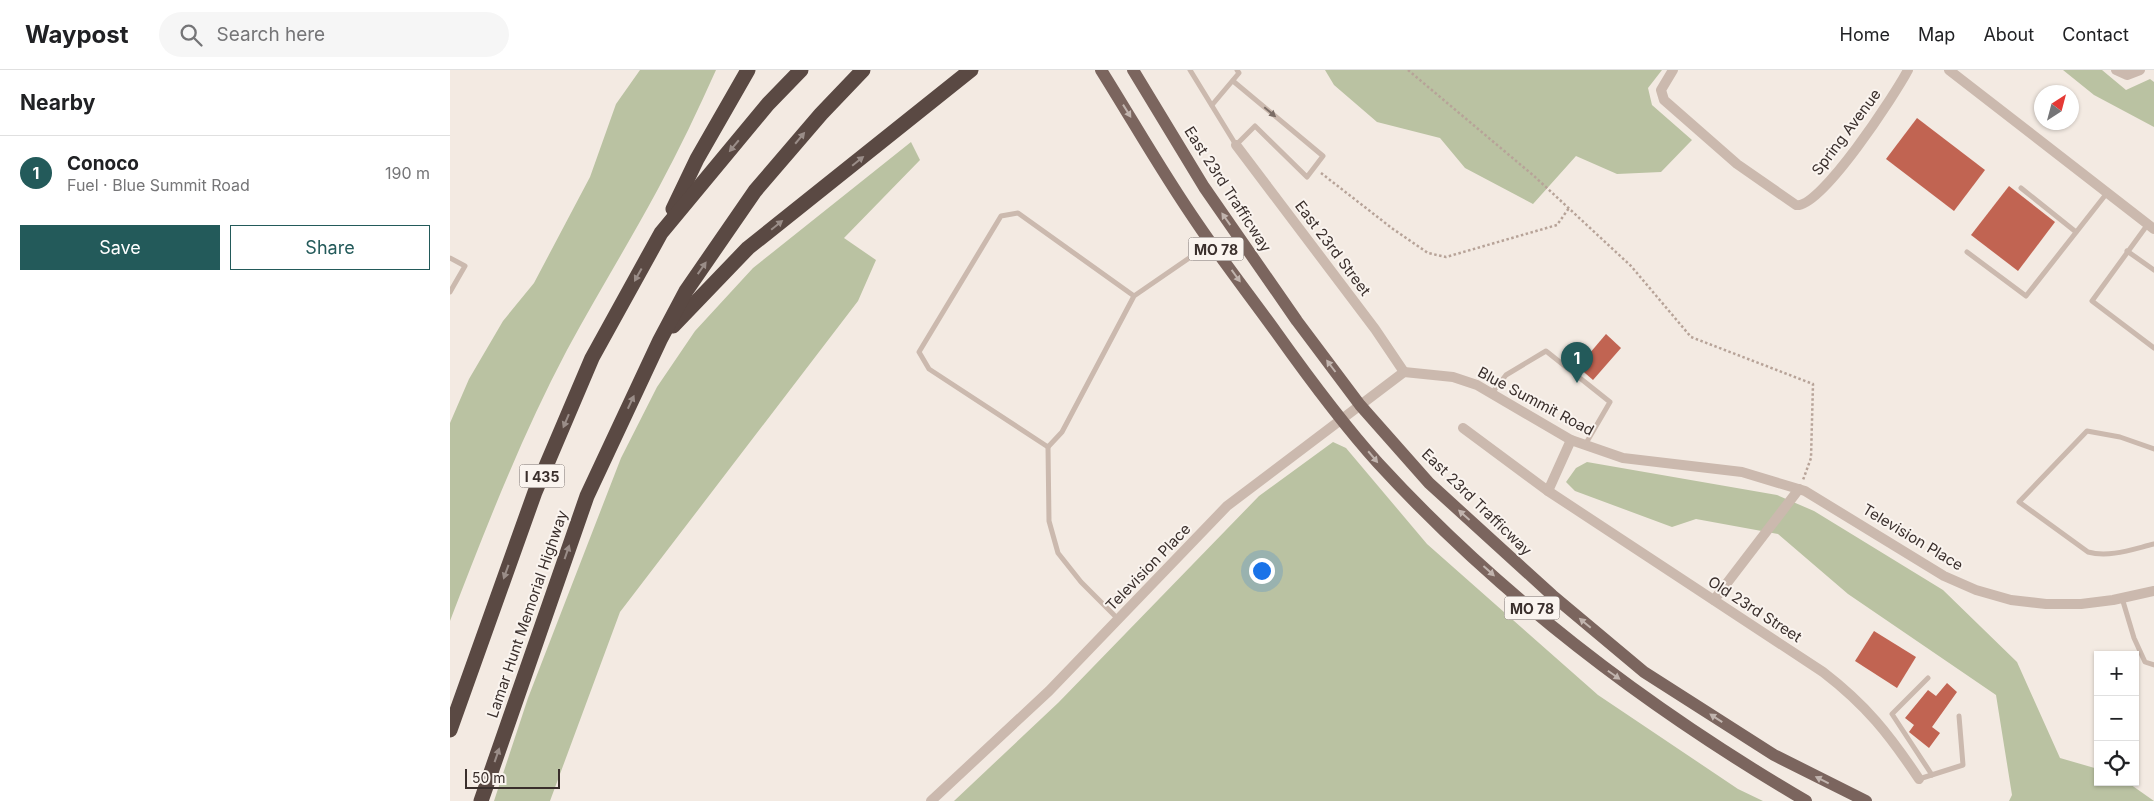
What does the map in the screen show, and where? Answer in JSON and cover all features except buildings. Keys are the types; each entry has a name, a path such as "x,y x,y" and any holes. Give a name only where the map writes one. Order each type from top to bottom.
{"highway":[{"path":"661,233 697,160 748,70"},
{"name":"I 435","path":"450,730 539,484 592,358 661,233 768,104 801,70"},
{"name":"Lamar Hunt Memorial Highway","path":"481,801 587,496 660,340 686,291 755,190 821,114 863,70"},
{"path":"660,340 748,248 971,70"}],"main road":[{"name":"MO 78","path":"1102,70 1211,243 1299,364 1376,461 1436,524 1522,600 1608,671 1747,766 1806,801"},
{"name":"East 23rd Trafficway","path":"1133,70 1204,187 1297,321 1360,405 1429,483 1552,595 1644,672 1774,755 1866,801"}],"street":[{"name":"Spring Avenue","path":"1673,70 1661,90 1664,100 1737,164 1796,205 1801,206 1809,202 1838,171 1871,129 1908,70"},
{"path":"1949,70 2151,227"},
{"path":"2116,70 2127,76 2140,70"},
{"name":"East 23rd Street","path":"1236,144 1376,329 1404,372"},
{"name":"Television Place","path":"930,801 1049,691 1227,506 1404,372"},
{"name":"Blue Summit Road","path":"1404,372 1453,377 1477,385 1571,440 1623,458 1742,472 1800,489"},
{"path":"1463,428 1548,491 1571,440"},
{"name":"Television Place","path":"1800,489 1944,576 1976,590 2010,600 2046,604 2082,604 2154,591"},
{"path":"1714,600 1800,489"},
{"name":"Old 23rd Street","path":"1548,491 1799,655 1843,688 1881,725 1919,779"}],"lane":[{"path":"1190,70 1236,144 1255,126 1307,176 1323,156 1233,81"},
{"path":"1212,105 1239,73 1237,70"},
{"path":"2021,188 2076,232"},
{"path":"1967,252 2026,296 2107,193"},
{"path":"1048,447 929,369 919,352 1001,216 1018,213 1134,296"},
{"path":"2151,227 2128,250 2092,301 2154,348"},
{"path":"1118,619 1081,582 1058,553 1049,521 1048,447 1062,432 1134,296 1211,243"},
{"path":"2128,250 2154,270"},
{"path":"450,258 465,266 450,292"},
{"path":"1492,393 1506,375 1546,351 1610,402 1585,445"},
{"path":"2154,449 2120,437 2087,431 2019,502 2088,552 2108,554 2154,544"},
{"path":"2122,598 2134,638 2145,662 2154,665"},
{"path":"1928,678 1892,714 1932,775"},
{"path":"1919,779 1963,765 1959,716"}],"path":[{"path":"1408,70 1534,176 1631,266 1691,337 1813,384 1811,458 1800,489"},
{"path":"1314,168 1393,230 1428,253 1446,257 1557,225 1569,208"}],"green space":[{"path":"640,70 716,70 666,174 567,350 534,416 504,484 450,621 450,423 469,379 503,321 534,283 590,177 616,104"},
{"path":"1325,70 1662,70 1648,88 1652,105 1692,140 1661,172 1617,174 1576,156 1533,204 1465,168 1440,138 1377,122 1334,85"},
{"path":"2063,70 2102,70 2126,90 2150,79 2154,82 2154,127 2094,95"},
{"path":"911,142 920,160 844,238 876,260 858,301 620,612 550,801 494,801 528,698 621,458 657,387 695,331 753,268"},
{"path":"1333,442 1346,448 1427,544 1598,695 1738,789 1763,801 954,801 1059,702 1259,496"},
{"path":"1587,462 1777,495 1814,511 1943,590 2017,662 2060,758 2094,768 2094,786 2133,786 2154,801 2009,801 2012,795 1996,695 1848,594 1778,534 1696,519 1672,527 1575,491 1566,482 1576,468"}],"place":[{"name":"Conoco","path":"1577,383"}]}
